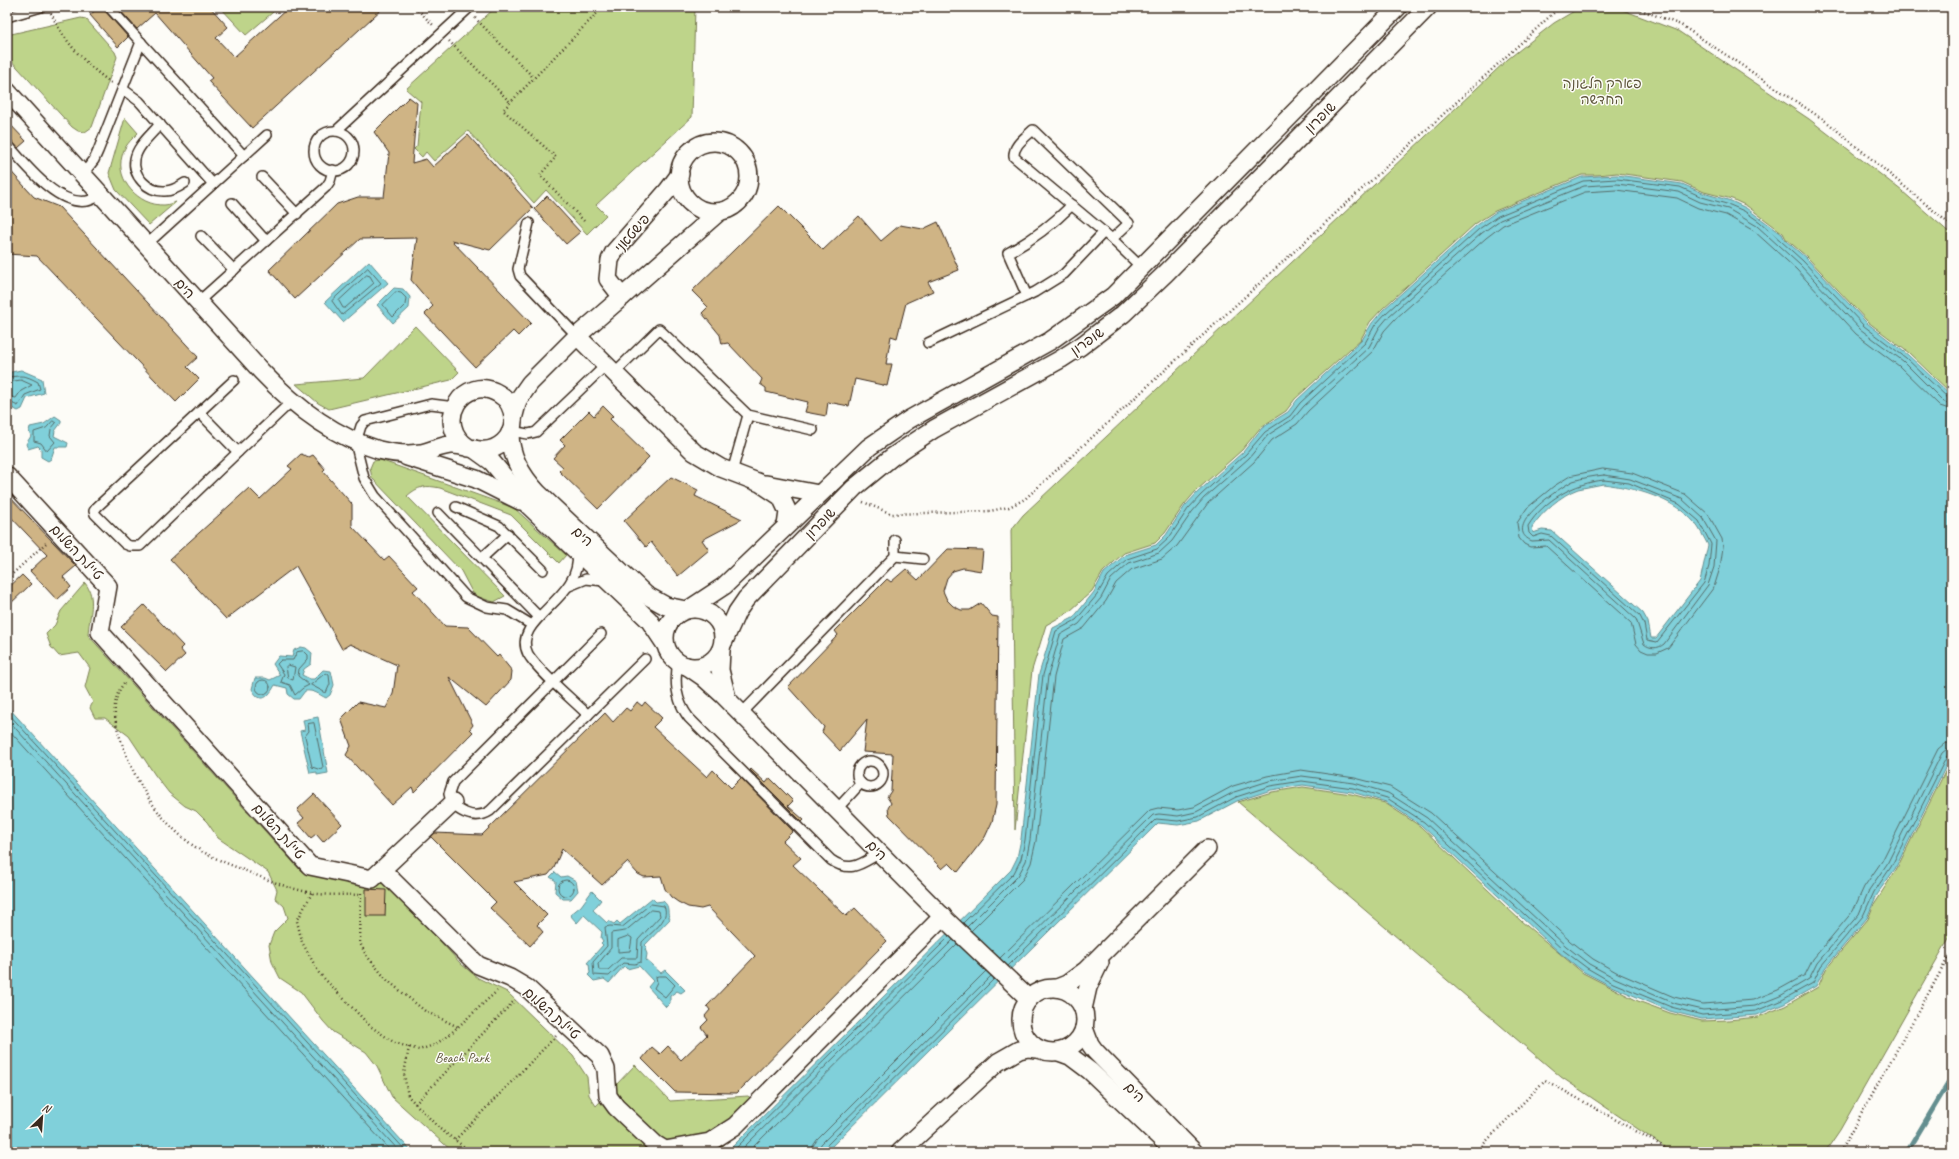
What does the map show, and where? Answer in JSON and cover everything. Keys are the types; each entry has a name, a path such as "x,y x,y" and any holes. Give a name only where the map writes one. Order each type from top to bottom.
{"street":[{"name":"שופרון","path":"688,609 724,586 869,446 910,419 1056,337 1113,296 1398,7"},
{"name":"שופרון","path":"722,646 734,617 746,599 870,473 912,442 1061,359 1086,343 1123,314 1166,273 1428,7"},
{"name":"הים","path":"7,90 274,385 292,401 322,424 356,442 476,479 503,491 531,507"},
{"path":"704,144 721,144 736,151 746,165 749,181 746,192 739,202 730,209 719,212 707,212 697,208 688,201 682,190 680,168 685,158 693,149 704,144"},
{"name":"פישטאני","path":"622,297 608,278 610,260 614,252 680,174"},
{"path":"530,382 511,389 481,389 472,391 463,396 454,407 452,416 453,430 458,439 472,448 484,450 493,449 502,444 512,427 518,400 530,382 577,336 719,212"},
{"path":"577,336 687,447 705,460 760,483 819,494"},
{"path":"491,390 500,394 507,401 511,409 512,427"},
{"name":"הים","path":"512,427 511,446 517,465 538,493 646,595 666,606 688,609"},
{"name":"הים","path":"388,452 419,453 451,445 472,448 487,457 531,507 653,624 665,644"},
{"name":"טיילת השלום","path":"7,476 108,586 100,632 310,866 372,879 382,870 478,965 510,978 526,988 600,1056 606,1069 608,1096 616,1107 655,1144 665,1150 715,1147"},
{"path":"760,483 777,494 784,501 788,512 786,526"},
{"path":"722,646 716,658 709,664 696,668 682,664 671,656 665,644 666,630 670,621 676,615 688,609 702,610 715,616 722,628 722,646 720,670 727,698"},
{"name":"הים","path":"682,664 703,677 727,698 945,919 1029,998"},
{"path":"382,870 452,803"},
{"path":"900,1152 998,1062 1012,1042 1021,1024 1022,1012 1029,998 1042,990 1057,988 1077,977 1107,950 1207,849"},
{"path":"715,1147 945,919"},
{"path":"998,1062 1019,1050 1028,1048 1049,1052 1059,1052 1068,1049 1077,1042 1084,1028 1083,1009 1092,975 1107,950"},
{"path":"1057,988 1075,997 1083,1009"},
{"path":"1021,1024 1027,1040 1037,1049"},
{"name":"הים","path":"1084,1028 1090,1044 1095,1051 1194,1152"},
{"name":"הים","path":"1059,1052 1074,1059 1090,1071 1175,1152"}],"lane":[{"path":"7,17 41,7"},
{"path":"109,7 244,156"},
{"path":"336,131 468,8"},
{"path":"83,174 94,160 124,90 141,42"},
{"path":"124,90 139,101 213,184"},
{"path":"160,124 138,150 135,159 138,176 150,188 158,191 166,192 185,183"},
{"path":"1112,239 1129,223 1033,130 1016,146 1014,157 1104,232 1142,267"},
{"path":"336,131 343,133 350,139 354,153 351,162 346,166 333,170 321,165 316,158 315,148 322,135 328,132 336,131"},
{"path":"146,245 267,135"},
{"path":"7,144 34,174 60,194 81,201 102,195"},
{"path":"198,302 326,187 330,181 333,170"},
{"path":"262,177 297,214"},
{"path":"232,203 266,241"},
{"path":"1026,296 1008,253 1032,239 1057,220 1072,205"},
{"path":"529,223 518,269 520,276 577,336"},
{"path":"928,343 1026,296 1064,274 1104,232"},
{"path":"201,236 234,270"},
{"path":"512,427 528,434 536,432 659,329 748,415 813,430"},
{"path":"234,380 94,511 125,544 130,546 140,546 292,401"},
{"path":"454,407 431,404 365,421 361,426 356,442 362,472 376,496 463,594 478,604 507,610 532,625"},
{"path":"199,412 238,452"},
{"path":"732,472 748,415"},
{"path":"456,507 499,526 543,570"},
{"path":"438,512 539,617"},
{"path":"482,558 508,534"},
{"path":"742,713 895,556 895,540"},
{"path":"574,549 577,557 577,568 569,586 532,625 525,638 526,649 534,662 588,715"},
{"path":"895,556 923,559"},
{"path":"569,586 590,579 610,582"},
{"path":"601,634 453,782 449,794 452,803 469,814 476,816 487,813 645,659"},
{"path":"682,664 676,689 681,706 689,718 831,860 842,866 852,867 862,864 880,853"},
{"path":"837,809 861,783"}],"path":[{"path":"48,7 61,32 79,55 104,78 124,90"},
{"path":"415,7 510,102"},
{"path":"584,221 540,175 556,157 503,110 603,7"},
{"path":"849,493 872,506 892,514 990,511 1008,508 1025,499 1560,7"},
{"path":"1633,7 1681,25 1827,122 1952,226"},
{"path":"468,8 534,78"},
{"path":"7,579 58,532"},
{"path":"135,670 119,690 115,698 114,711 118,733 136,780 166,820 187,841 218,860 259,876 312,893 361,895"},
{"path":"360,876 360,943 366,955 387,980 424,1011 458,1027"},
{"path":"312,893 297,921 302,942 309,957 319,973 370,1026 395,1043 418,1050 434,1045 448,1036 510,978"},
{"path":"1840,1152 1952,951"},
{"path":"415,1104 526,988"},
{"path":"455,1140 566,1026"},
{"path":"409,1047 404,1074 408,1096 440,1129 455,1140 467,1152"},
{"path":"1476,1152 1545,1080 1673,1152"}],"green space":[{"path":"220,7 279,7 246,35"},
{"path":"496,7 695,7 692,117 596,205 606,215 587,234 546,190 534,203 468,131 434,161 426,152 422,157 414,149 417,146 421,102 406,89"},
{"name":"פארק הלגונה החדשה","path":"1581,7 1615,7 1678,31 1809,119 1902,191 1952,235 1952,394 1909,353 1868,322 1807,257 1786,239 1783,233 1747,206 1732,199 1704,192 1682,182 1617,173 1582,175 1495,211 1475,224 1382,309 1370,322 1361,339 1295,399 1286,411 1261,427 1242,450 1196,491 1184,505 1165,533 1155,543 1124,553 1103,572 1092,591 1069,612 1046,625 1032,670 1015,830 1011,530 1023,515 1508,59 1554,23"},
{"path":"81,18 86,19 115,52 117,57 92,127 85,132 78,131 72,127 7,56 7,35"},
{"path":"125,118 138,133 126,146 122,156 122,174 126,182 131,190 146,201 164,205 176,202 149,225 116,190 109,173"},
{"path":"415,326 459,372 451,380 329,409 318,403 296,384 364,378"},
{"path":"380,460 514,508 566,555 559,563 511,515 440,488 422,487 415,490 407,496 505,596 494,602 478,597 472,592 461,571 372,478 370,468 373,461"},
{"name":"Beach Park","path":"85,583 91,595 88,635 301,871 386,882 461,964 478,978 507,992 573,1056 587,1077 589,1095 596,1106 635,1065 670,1101 748,1096 764,1109 716,1152 453,1152 392,1097 377,1066 366,1052 333,1032 301,992 280,978 272,962 269,945 274,932 288,918 284,906 275,898 277,890 268,872 218,838 207,822 196,811 185,806 169,793 129,736 105,718 95,718 90,708 93,702 85,687 90,668 79,653 59,656 51,647 46,634 55,625 61,611"},
{"path":"1952,758 1952,933 1840,1130 1825,1152 1672,1152 1561,1077 1238,802 1272,792 1303,787 1351,794 1385,803 1420,826 1521,921 1583,973 1638,1001 1670,1013 1702,1021 1728,1020 1758,1017 1785,1006 1818,987 1826,969 1868,919 1874,904 1896,870"}],"water":[{"path":"1617,175 1682,184 1703,193 1731,201 1746,208 1782,234 1785,240 1806,258 1867,323 1908,355 1952,396 1952,754 1895,869 1877,894 1867,918 1825,968 1816,986 1784,1004 1757,1015 1702,1019 1670,1011 1611,986 1584,972 1560,953 1421,825 1386,802 1352,792 1303,785 1271,790 1237,801 1199,821 1178,825 1158,823 826,1152 727,1152 1011,870 1017,858 1021,839 1039,674 1053,628 1073,618 1094,592 1104,573 1125,555 1156,545 1166,535 1185,506 1198,492 1243,452 1262,428 1288,412 1297,400 1362,340 1372,323 1383,310 1476,226 1496,212 1582,177","holes":["1603,484 1628,488 1653,496 1676,507 1695,523 1708,545 1700,581 1656,638 1651,638 1648,622 1643,613 1552,531 1542,530 1533,533 1532,527 1541,516 1565,495 1578,489"]},
{"path":"369,261 388,283 343,322 325,302"},
{"path":"394,288 403,289 410,297 409,308 393,323 377,305"},
{"path":"21,370 42,379 44,393 27,398 22,409 18,411 7,405 7,373"},
{"path":"55,416 61,420 61,423 55,431 54,436 68,443 67,447 55,447 51,459 48,461 41,457 41,449 38,446 28,449 26,444 31,436 29,431 30,427 44,424"},
{"path":"301,647 306,648 312,653 311,664 304,669 302,675 310,679 314,679 323,670 331,671 334,685 330,695 326,698 313,692 305,691 299,699 294,699 288,694 287,688 275,685 265,698 259,697 255,694 252,689 255,678 265,678 270,680 280,675 273,664 279,656 292,657 294,650"},
{"path":"7,706 412,1152 7,1152"},
{"path":"318,717 328,773 317,775 317,772 310,773 300,731 305,730 303,720"},
{"path":"555,872 561,877 567,876 576,881 578,891 571,899 563,899 555,892 556,881 550,877"},
{"path":"592,891 601,900 593,910 607,923 608,921 614,924 617,921 620,924 652,898 656,902 663,901 667,906 670,919 645,945 647,947 645,949 647,954 646,960 661,973 665,970 685,990 681,993 677,991 670,996 670,1003 666,1007 648,987 653,981 639,966 627,969 624,966 609,983 604,979 594,981 588,975 590,973 589,964 587,963 603,945 601,943 603,941 601,938 602,932 584,915 577,923 570,915 581,906"}],"building":[{"path":"99,7 103,7 128,37 118,47 90,15"},
{"path":"117,7 210,7 228,27 216,38 234,57 289,7 384,7 252,128 208,81 212,78 155,13 137,29"},
{"path":"409,97 417,103 412,163 426,159 433,167 468,135 533,208 490,250 451,240 531,323 518,336 513,331 475,367 425,314 433,306 411,280 417,238 360,239 295,299 269,270 337,204 358,197 384,197 389,153 374,132"},
{"path":"7,121 26,141 18,148 11,140 7,138"},
{"path":"7,167 34,197 59,207 198,357 187,367 199,379 176,402 37,256 7,254"},
{"path":"547,196 580,232 566,244 534,209"},
{"path":"779,206 823,250 859,216 881,241 900,225 923,229 938,222 959,270 928,282 933,291 906,303 897,338 891,336 886,364 892,364 887,386 855,379 849,406 828,402 826,416 805,412 808,402 766,392 766,388 760,384 762,379 728,343 722,344 720,335 702,313 708,307 692,291"},
{"path":"603,406 613,416 610,419 649,457 598,509 559,471 563,467 553,458 565,445 560,440 589,411 594,416"},
{"path":"301,454 309,457 313,455 325,469 323,471 352,504 352,526 384,560 389,556 418,587 413,591 445,626 468,627 497,657 499,655 512,671 511,680 486,707 449,677 473,725 470,729 473,732 414,792 412,787 392,805 346,755 351,746 341,719 358,702 386,708 393,694 397,665 350,644 342,649 296,566 226,619 170,559 249,488 260,499 292,469 288,466"},
{"path":"671,477 698,490 695,496 742,519 702,540 709,550 678,576 651,542 646,547 624,521"},
{"path":"7,494 76,566 63,577 71,587 57,600 30,571 47,555 7,513"},
{"path":"948,549 983,550 981,571 963,568 953,571 947,578 943,591 947,600 953,606 961,610 970,610 981,603 992,616 998,617 996,805 992,822 985,837 958,872 949,863 942,869 889,815 888,808 891,803 887,797 891,791 893,754 863,752 867,719 840,751 822,732 824,727 788,687 838,635 835,631 887,579 891,582 906,569 918,580"},
{"path":"22,575 31,584 7,607 7,589"},
{"path":"144,605 183,646 180,649 185,655 167,672 121,627"},
{"path":"637,702 642,706 645,702 662,718 653,727 707,777 713,770 731,788 741,778 793,831 783,841 801,858 793,865 846,916 855,908 887,941 737,1093 675,1092 642,1059 652,1047 660,1054 668,1046 681,1060 707,1035 701,1027 708,1020 705,1016 710,1010 707,1006 755,956 708,907 701,909 688,907 678,902 671,897 665,889 661,876 644,877 638,874 627,862 602,885 562,849 554,868 548,875 514,882 547,915 537,925 543,932 530,946 490,908 496,902 431,837 435,833 482,835 605,713 613,722 626,708 630,711"},
{"path":"751,769 766,783 770,778 793,801 788,806 804,820 802,822 750,770"},
{"path":"314,794 342,824 323,842 316,834 311,838 298,823 304,818 297,810"},
{"path":"366,889 386,890 385,916 366,916"}],"waterway":[{"path":"1907,1152 1952,1077"}]}
